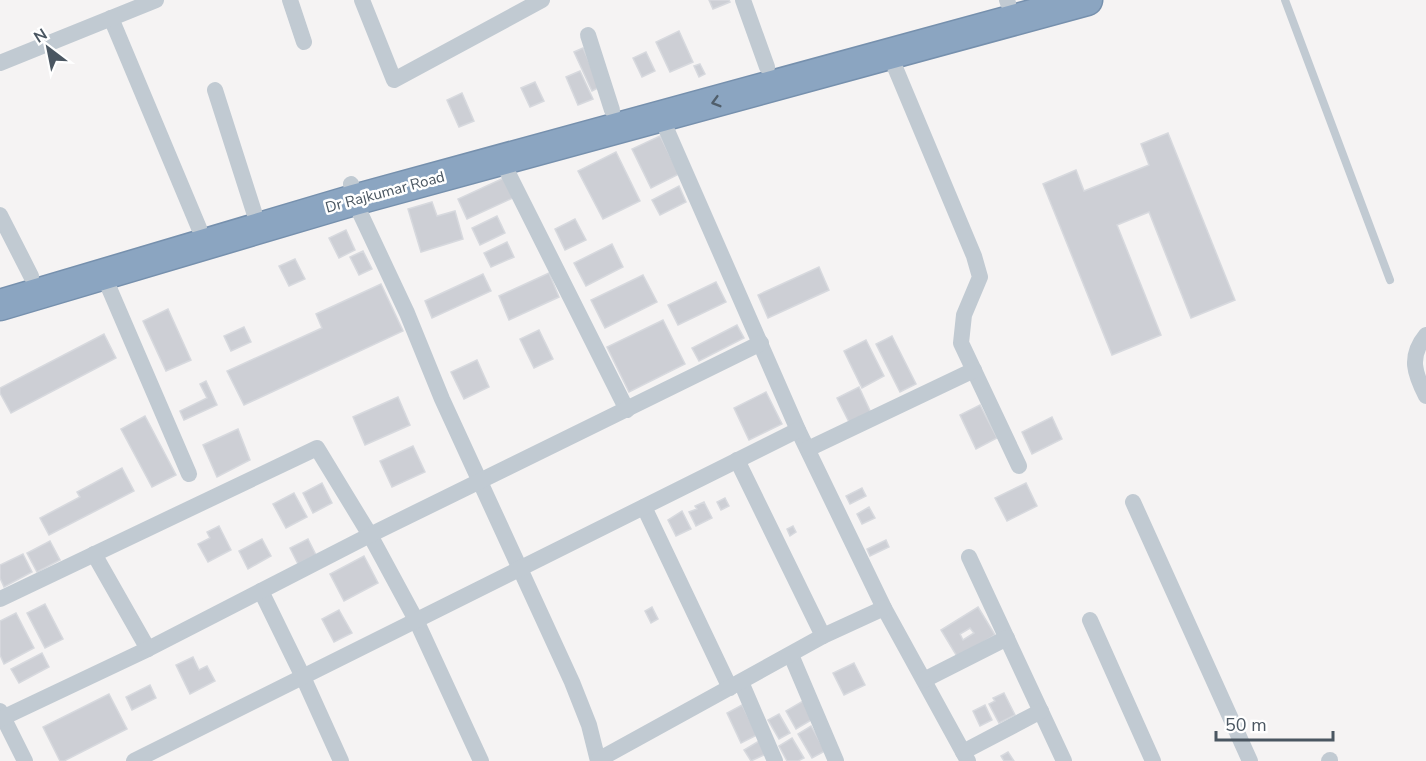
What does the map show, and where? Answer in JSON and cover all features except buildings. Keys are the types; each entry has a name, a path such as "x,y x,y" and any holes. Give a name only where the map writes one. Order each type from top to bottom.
{"highway":[{"path":"770,77 889,53 1087,0"},
{"path":"770,77 1012,1"},
{"name":"Dr Rajkumar Road","path":"0,304 103,274 612,110 770,77"},
{"name":"Dr Rajkumar Road","path":"0,286 254,212 502,161 661,117 770,77"}],"street":[{"path":"0,63 156,0"},
{"path":"290,0 304,42"},
{"path":"362,0 394,80 542,0"},
{"path":"743,0 770,77"},
{"path":"111,18 199,228"},
{"path":"588,35 612,110"},
{"path":"889,53 974,256 980,277 964,315 961,343 1019,466"},
{"path":"215,90 254,212"},
{"path":"661,117 798,430 884,608 965,757 1041,711"},
{"path":"502,161 627,410"},
{"path":"352,192 407,313 442,399 572,682 590,725 598,760 823,636 884,608"},
{"path":"0,214 31,276"},
{"path":"103,274 189,474"},
{"path":"1426,335 1415,354 1415,375 1426,396"},
{"path":"25,761 1,716 148,649 370,536 761,343"},
{"path":"808,449 974,370"},
{"path":"135,761 798,430"},
{"path":"0,599 317,448 370,536 416,620 481,761"},
{"path":"737,460 823,636"},
{"path":"1133,502 1250,761"},
{"path":"644,507 775,761"},
{"path":"94,554 148,649"},
{"path":"969,557 1064,761"},
{"path":"261,591 341,761"},
{"path":"1090,620 1153,761"},
{"path":"924,680 1007,638"},
{"path":"791,655 836,761"}],"lane":[{"path":"1285,0 1390,280"}]}
